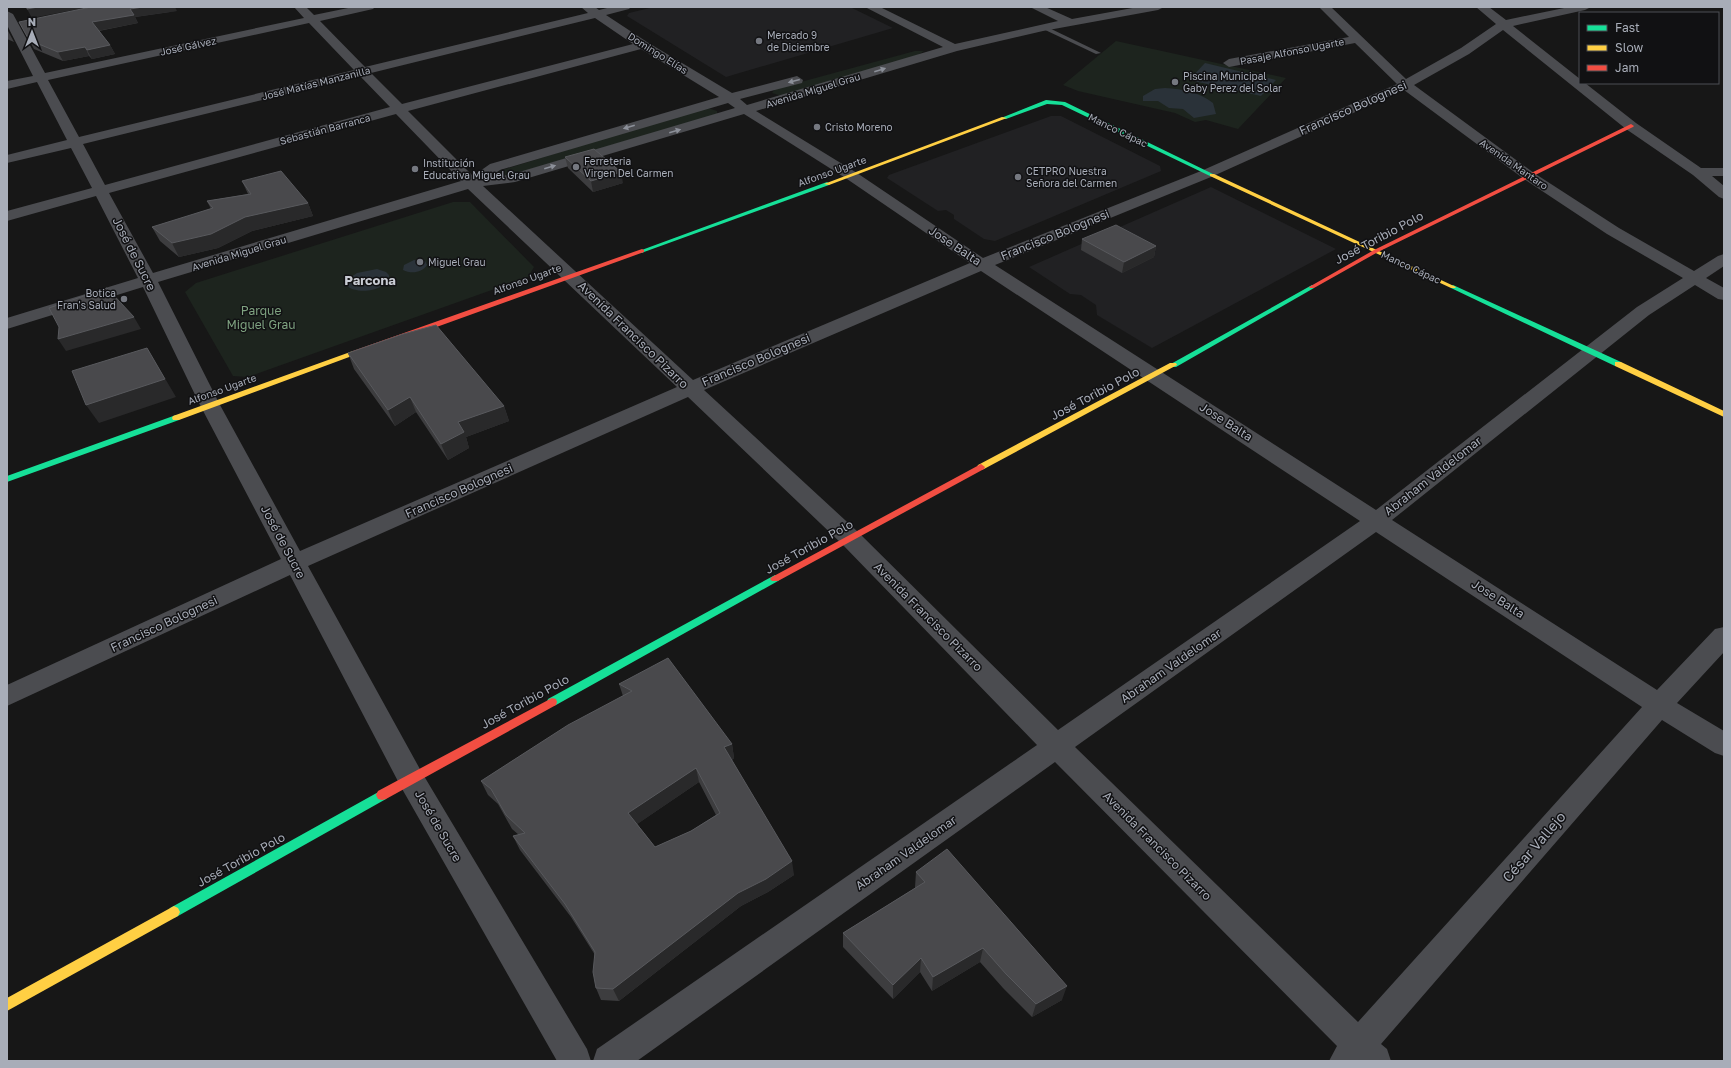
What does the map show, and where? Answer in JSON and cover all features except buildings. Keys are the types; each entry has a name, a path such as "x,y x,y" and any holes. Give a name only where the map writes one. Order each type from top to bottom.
{"street":[{"name":"Avenida Francisco Pizarro","path":"300,7 314,19 471,183 689,389 850,538 1360,1056"},
{"name":"José Gálvez","path":"7,85 369,7"},
{"name":"José Matías Manzanilla","path":"7,159 363,71 592,10 625,7"},
{"path":"871,7 954,48"},
{"path":"1036,7 1064,20"},
{"name":"Avenida Miguel Grau","path":"7,324 471,183 510,179 954,48 1119,7"},
{"name":"Avenida Miguel Grau","path":"842,68 942,42 1064,20 1158,7"},
{"name":"Avenida Mantaro","path":"1325,7 1355,39 1405,85 1529,176 1613,231 1724,295"},
{"path":"1482,7 1631,126 1698,172 1724,194"},
{"path":"1504,24 1585,7"},
{"name":"Domingo Elías","path":"592,10 643,45 730,98"},
{"name":"José de Sucre","path":"14,23 74,142 148,280 210,404 410,779 575,1061"},
{"name":"Francisco Bolognesi","path":"7,696 294,563 689,389 982,264 1206,174 1405,85 1465,51 1504,24"},
{"name":"Pasaje Alfonso Ugarte","path":"1229,63 1355,39"},
{"name":"Sebastián Barranca","path":"7,216 399,109 643,45"},
{"name":"Avenida Miguel Grau","path":"471,183 495,167 730,98 812,76"},
{"name":"Jose Balta","path":"730,98 746,110 852,176 982,264 1659,705 1724,745"},
{"name":"Manco Cápac","path":"1055,101 1063,103 1206,174 1376,251 1724,414"},
{"name":"Alfonso Ugarte","path":"7,479 210,404 852,176 1046,102 1055,101"},
{"name":"José Toribio Polo","path":"7,1005 410,779 850,538 1154,375 1376,251 1631,126"},
{"path":"1698,172 1724,172"},
{"name":"Abraham Valdelomar","path":"609,1061 1057,747 1377,520 1643,311 1724,259"},
{"name":"César Vallejo","path":"1360,1056 1659,705 1724,636"}],"lane":[{"path":"1043,27 1098,53"}],"shaded area":[{"name":"Mercado 9 de Diciembre","path":"654,7 850,7 893,28 726,77 627,16 629,13"},
{"path":"1205,63 1276,80 1261,96 1189,80"},
{"path":"1165,88 1184,90 1208,99 1213,103 1216,114 1194,118 1183,109 1169,108 1158,101 1143,101 1143,96 1155,89"},
{"name":"CETPRO Nuestra Señora del Carmen","path":"1051,116 1061,116 1160,166 1161,171 995,241 984,239 954,219 954,215 946,210 938,211 887,178 889,175"},
{"path":"1211,187 1336,249 1152,348 1097,315 1096,305 1081,295 1070,294 1029,267"},
{"path":"414,260 425,261 427,265 422,270 416,272 403,270 404,265"},
{"path":"377,269 386,272 389,275 388,280 384,285 365,291 352,289 347,286 348,279 357,273"}],"green space":[{"name":"Piscina Municipal Gaby Perez del Solar","path":"1116,41 1286,78 1238,129 1206,120 1195,122 1175,113 1078,91 1063,85"},
{"path":"915,51 924,51 918,55 782,96 772,93 775,89"},
{"path":"701,108 708,108 717,111 717,114 505,177 496,174 499,171"},
{"name":"Parque Miguel Grau","path":"453,202 470,202 534,267 528,277 248,377 233,376 185,292 196,283"}],"traffic: fast":[{"path":"1004,118 1046,102 1063,103 1212,175"},
{"path":"642,251 827,184"},
{"path":"1173,365 1312,287"},
{"path":"1453,287 1618,364"},
{"path":"7,479 176,418"},
{"path":"552,702 775,579"},
{"path":"174,912 382,795"}],"traffic: slow":[{"path":"827,184 1004,118"},
{"path":"1212,175 1453,287"},
{"path":"176,418 356,353"},
{"path":"1618,364 1724,414"},
{"path":"981,467 1173,365"},
{"path":"7,1005 174,912"}],"traffic: jam":[{"path":"1312,287 1376,251 1631,126"},
{"path":"356,353 642,251"},
{"path":"775,579 981,467"},
{"path":"382,795 552,702"}],"place":[{"name":"Mercado 9 de Diciembre","path":"759,41"},
{"name":"Piscina Municipal Gaby Perez del Solar","path":"1175,82"},
{"name":"Cristo Moreno","path":"817,127"},
{"name":"Ferreteria Virgen Del Carmen","path":"576,167"},
{"name":"Institución Educativa Miguel Grau","path":"415,169"},
{"name":"CETPRO Nuestra Señora del Carmen","path":"1018,177"},
{"name":"Miguel Grau","path":"420,262"},
{"name":"Botica Fran's Salud","path":"124,299"}],"district":[{"name":"Parcona","path":"370,280"}]}
